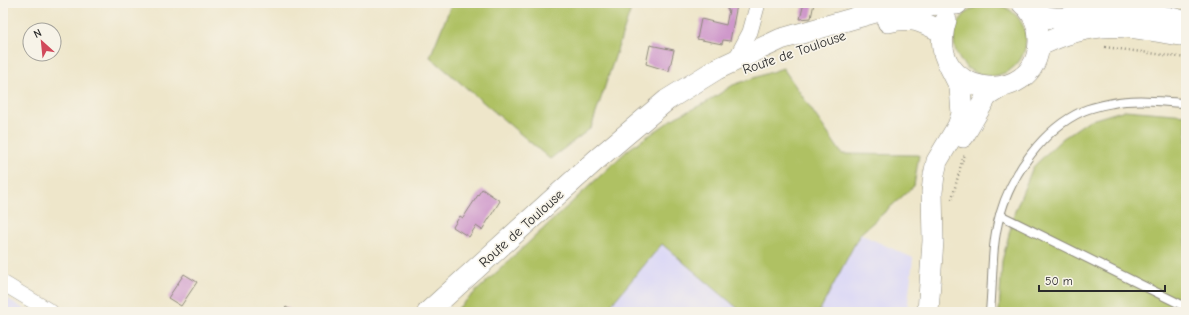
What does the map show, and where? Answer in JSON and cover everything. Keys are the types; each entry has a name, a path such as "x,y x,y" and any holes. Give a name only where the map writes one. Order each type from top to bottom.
{"main road":[{"name":"Route de Toulouse","path":"428,312 632,129 667,100 688,86 735,60 781,39 905,5 957,4"},
{"path":"928,312 933,241 932,192 934,175 937,161 958,126 962,114 960,87 944,56 942,44 942,32 947,17 957,4"},
{"path":"1026,6 1040,17 1056,19 1106,12 1139,13 1186,22"},
{"path":"933,241 948,168 979,109 988,96 1001,87 1015,82 1026,73 1035,60 1039,46 1039,33 1036,21 1026,6"},
{"path":"1079,16 1119,27 1186,36"},
{"path":"1039,46 1068,32 1079,16"},
{"name":"Route de Toulouse","path":"632,129 710,85 741,70 776,56 822,41 896,20 912,18 923,21 942,32"},
{"path":"950,67 960,78 973,85 987,88 1001,87"}],"street":[{"path":"735,60 750,32 758,3"},
{"path":"3,283 51,312"}],"lane":[{"path":"990,312 996,234 1000,215 1013,181 1040,142 1061,124 1084,110 1114,102 1186,103"},
{"path":"1000,215 1186,307"}],"path":[{"path":"1100,47 1186,58"},
{"path":"951,206 962,161 969,149"}],"shaded area":[{"path":"860,234 913,258 907,312 819,312"},
{"path":"662,244 742,312 605,312"},
{"path":"3,296 29,312 3,312"}],"green space":[{"path":"452,3 633,3 591,128 550,159 430,57"},
{"path":"990,4 1010,10 1020,20 1026,40 1020,60 1010,70 990,76 970,70 960,60 954,40 960,20 970,10"},
{"path":"783,68 842,154 919,155 914,186 860,234 819,312 742,312 662,244 605,312 454,312 629,149 676,117 707,102 733,85"},
{"path":"1125,110 1186,115 1186,312 999,312 1002,261 1015,211 1033,167 1062,139 1088,121"}],"building":[{"path":"728,3 737,5 730,41 723,40 722,44 697,39 701,19 726,25 729,10 727,10"},
{"path":"804,3 814,3 811,18 800,19"},
{"path":"650,45 674,50 669,71 646,64"},
{"path":"482,189 500,201 482,230 476,226 469,237 453,227 460,216 463,218"},
{"path":"184,274 197,282 181,306 168,298"},
{"path":"286,307 291,310 293,312 282,312"}]}
